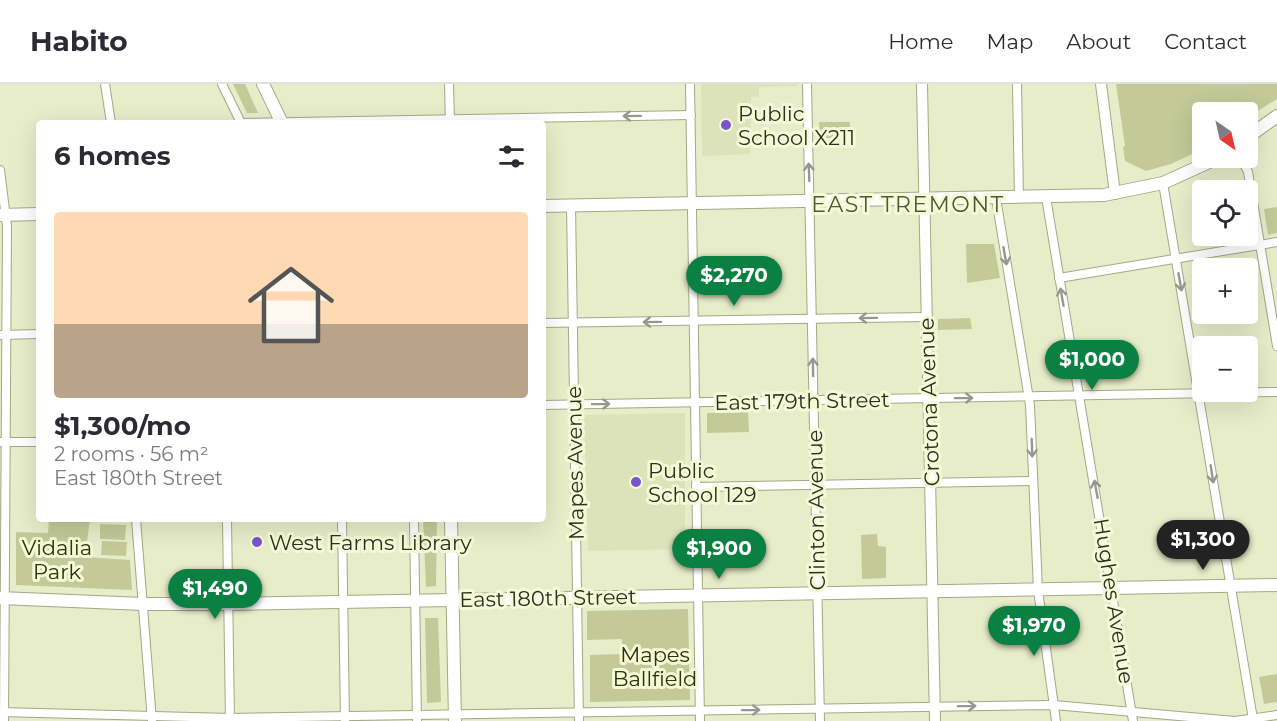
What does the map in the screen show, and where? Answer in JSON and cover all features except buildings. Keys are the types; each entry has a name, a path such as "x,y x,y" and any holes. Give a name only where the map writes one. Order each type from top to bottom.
{"main road":[{"path":"263,84 281,120"},
{"path":"1258,130 1277,116"},
{"path":"546,206 1019,198 1115,194 1162,183 1196,168"},
{"path":"3,215 36,214"},
{"path":"451,522 455,718"},
{"name":"East 180th Street","path":"2,598 143,604 228,604 1277,585"}],"street":[{"path":"105,84 111,120"},
{"path":"222,84 240,120"},
{"path":"449,84 450,120"},
{"path":"690,84 700,721"},
{"name":"Clinton Avenue","path":"807,84 820,721"},
{"name":"Crotona Avenue","path":"922,84 935,721"},
{"path":"1017,84 1019,198"},
{"path":"1101,84 1115,194"},
{"path":"490,120 691,115"},
{"path":"1246,168 1277,346"},
{"path":"0,170 3,215 2,715 230,719 579,717 699,711 1054,705 1235,721 1277,715"},
{"path":"1162,183 1192,353"},
{"name":"Hughes Avenue","path":"1046,197 1134,721"},
{"path":"996,198 1029,397 1038,590 1056,721"},
{"name":"Mapes Avenue","path":"571,205 579,717"},
{"path":"1059,278 1277,242"},
{"path":"546,323 926,317"},
{"path":"3,335 36,334"},
{"name":"East 179th Street","path":"1258,392 1277,392"},
{"name":"East 179th Street","path":"546,405 1192,394"},
{"path":"1200,402 1253,719"},
{"path":"3,442 36,442"},
{"path":"696,487 1034,481"},
{"path":"136,522 152,718"},
{"path":"227,522 230,719"},
{"path":"342,522 345,718"},
{"path":"414,522 417,718"}],"shaded area":[{"name":"Public School X211","path":"701,84 798,84 798,86 759,87 759,96 751,97 750,154 702,156"},
{"name":"Public School 129","path":"685,413 685,549 588,551 584,415"}],"green space":[{"path":"233,84 245,84 258,113 247,113"},
{"path":"1116,84 1277,84 1277,99 1258,111 1258,102 1192,102 1192,154 1171,164 1146,171 1125,161 1123,147 1125,146"},
{"path":"819,122 850,122 850,138 820,138"},
{"path":"1277,207 1277,233 1268,235 1264,209"},
{"path":"966,244 994,244 1000,278 967,283"},
{"path":"970,318 972,329 938,330 938,319"},
{"path":"748,412 749,432 707,433 707,413"},
{"name":"Vidalia Park","path":"49,522 90,522 85,557 130,560 132,590 16,585 16,532 48,533"},
{"path":"423,522 437,522 436,586 426,587"},
{"path":"100,524 126,525 125,540 100,539"},
{"path":"877,534 878,546 886,547 886,578 862,579 861,535"},
{"path":"102,541 127,542 126,556 101,555"},
{"name":"Mapes Ballfield","path":"688,609 690,700 590,702 590,655 622,654 622,639 587,640 587,611"},
{"path":"425,618 438,618 441,702 427,703"},
{"path":"1277,674 1277,702 1264,704 1259,677"}],"place":[{"name":"Public School X211","path":"726,125"},
{"name":"Public School 129","path":"636,482"},
{"name":"West Farms Library","path":"257,542"}],"district":[{"name":"EAST TREMONT","path":"908,204"}]}
